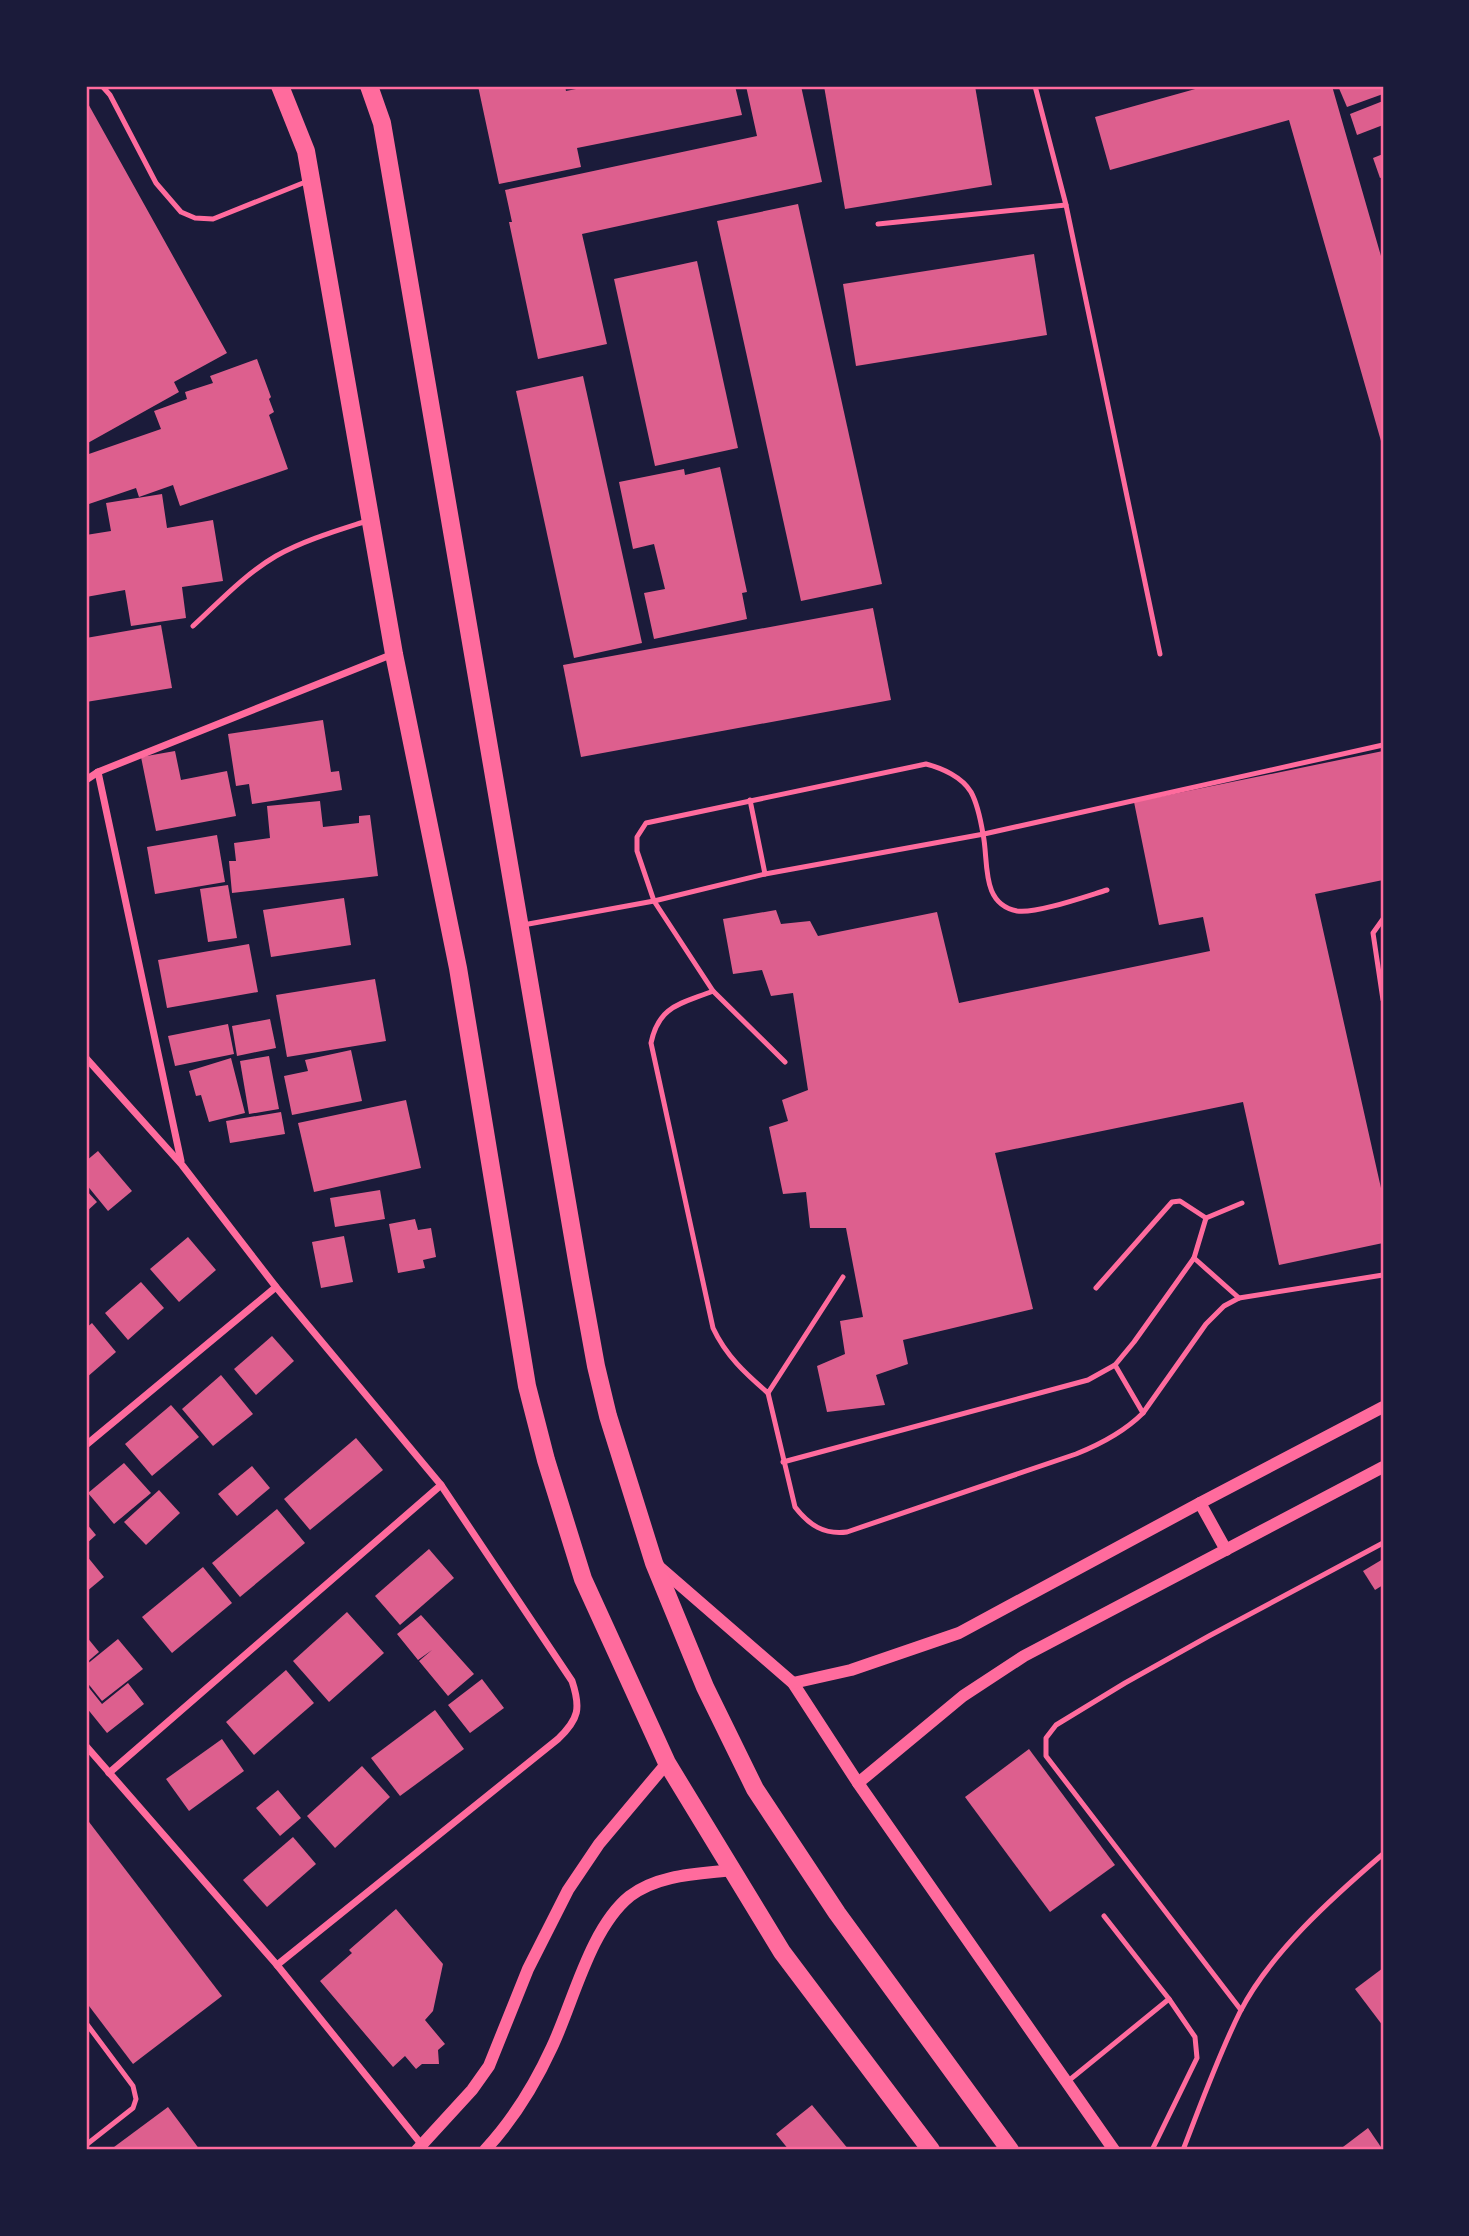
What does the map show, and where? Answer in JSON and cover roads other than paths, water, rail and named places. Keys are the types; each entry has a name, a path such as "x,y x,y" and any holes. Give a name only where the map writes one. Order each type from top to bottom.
{"main road":[{"path":"280,86 306,151 394,654 458,968 527,1386 546,1460 583,1579 667,1763 782,1952 931,2150"},
{"path":"369,86 382,123 519,926 596,1366 608,1416 654,1563 705,1687 755,1788 837,1913 1010,2150"}],"street":[{"path":"86,780 98,772 394,654"},
{"path":"98,772 182,1165"},
{"path":"86,1058 182,1165 276,1287 441,1485 572,1681 577,1697 576,1717 571,1727 558,1739 277,1965"},
{"path":"86,1445 276,1287"},
{"path":"793,1683 851,1670 959,1633 1383,1407"},
{"path":"858,1783 963,1696 1024,1656 1383,1467"},
{"path":"108,1773 441,1485"},
{"path":"1200,1503 1226,1550"},
{"path":"654,1563 793,1683 858,1783 1114,2150"},
{"path":"86,1746 277,1965 421,2148 472,2090 489,2066 528,1969 568,1890 599,1844 667,1763"},
{"path":"485,2150 535,2079 553,2046 596,1941 629,1897 676,1877 733,1870"}],"lane":[{"path":"102,86 110,95 156,183 181,212 195,218 213,219 311,180"},
{"path":"1035,86 1066,205 1160,654"},
{"path":"878,224 1066,205"},
{"path":"193,626 275,556 310,540 372,519"},
{"path":"519,926 654,901 765,874 984,834 1383,745"},
{"path":"785,1062 713,991 654,901 637,851 637,837 646,823 926,764 946,769 971,791 984,834 988,880 997,901 1007,908 1020,912 1107,890"},
{"path":"750,800 765,874"},
{"path":"1383,919 1373,933 1383,1000"},
{"path":"713,991 672,1007 658,1020 651,1043 713,1328 728,1354 768,1393 795,1507 818,1528 829,1533 839,1533 1103,1443 1131,1425 1143,1413 1206,1324 1224,1306 1240,1298 1383,1275"},
{"path":"1096,1288 1172,1202 1180,1201 1206,1218"},
{"path":"1206,1218 1242,1203"},
{"path":"783,1462 1088,1380 1115,1365 1194,1258 1206,1218"},
{"path":"1194,1258 1240,1298"},
{"path":"768,1393 843,1277"},
{"path":"1115,1365 1143,1413"},
{"path":"1241,2010 1046,1756 1046,1738 1056,1725 1125,1683 1383,1543"},
{"path":"1183,2150 1241,2010 1273,1964 1308,1923 1383,1854"},
{"path":"1104,1916 1195,2037 1197,2058 1152,2150"},
{"path":"1067,2082 1169,1999"},
{"path":"86,2023 133,2086 136,2099 133,2108 86,2145"}]}
